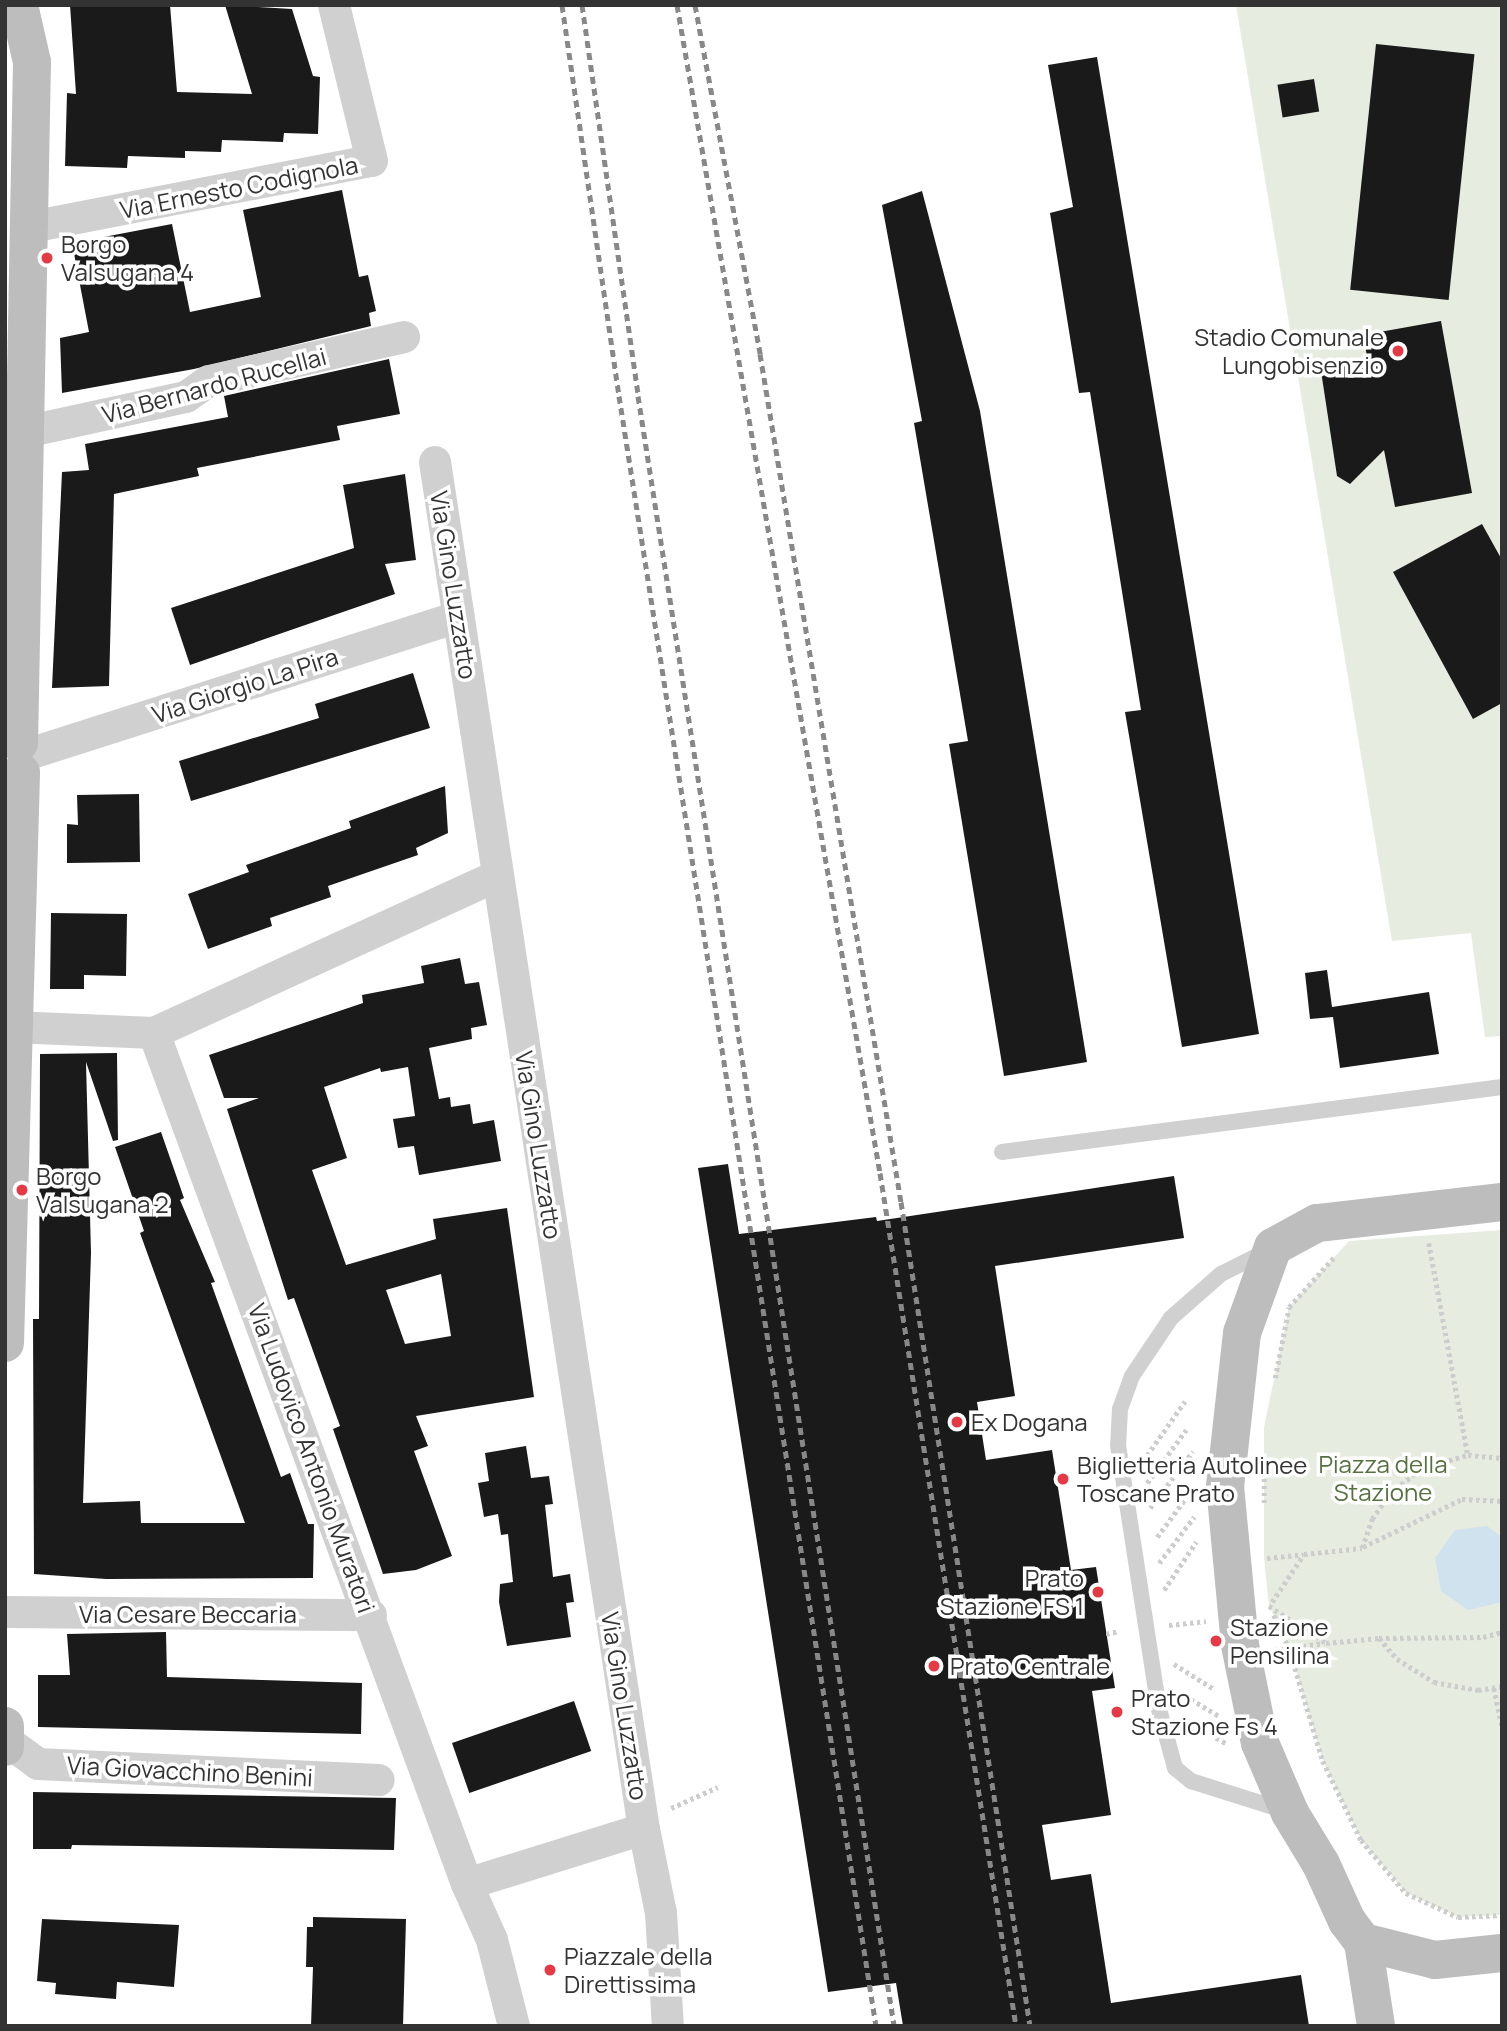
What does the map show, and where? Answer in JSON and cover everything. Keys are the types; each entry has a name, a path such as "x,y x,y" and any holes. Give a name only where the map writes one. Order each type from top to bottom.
{"main road":[{"path":"5,1343 16,756 31,227 32,62 19,5"},
{"path":"1376,2026 1363,1942 1347,1920 1321,1864 1290,1812 1260,1742 1242,1653 1225,1486 1242,1333 1273,1247 1317,1223 1502,1202"},
{"path":"1363,1942 1435,1960 1502,1953"}],"street":[{"name":"Via Ernesto Codignola","path":"31,227 372,161 334,5"},
{"name":"Via Bernardo Rucellai","path":"25,432 186,397 209,382 404,337"},
{"name":"Via Gino Luzzatto","path":"435,462 644,1829 661,1913 668,2026"},
{"name":"Via Giorgio La Pira","path":"16,756 459,617"},
{"path":"12,1027 154,1033 497,876"},
{"name":"Via Ludovico Antonio Muratori","path":"154,1033 371,1615 467,1884 492,1940 514,2026"},
{"name":"Via Cesare Beccaria","path":"5,1612 371,1615"},
{"name":"Via Giovacchino Benini","path":"6,1738 38,1764 379,1780"},
{"path":"467,1884 644,1829"}],"lane":[{"path":"1002,1152 1502,1087"},
{"path":"1273,1247 1221,1274 1171,1318 1132,1376 1120,1409 1118,1446 1159,1709 1175,1768 1191,1781 1290,1812"}],"path":[{"path":"1427,1235 1468,1455"},
{"path":"1272,1387 1289,1307 1340,1251"},
{"path":"1142,1462 1185,1401"},
{"path":"1147,1484 1186,1430"},
{"path":"1140,1451 1151,1520"},
{"path":"1150,1509 1193,1451"},
{"path":"1362,1548 1372,1518 1390,1493 1422,1468 1468,1455 1502,1458"},
{"path":"1264,1466 1264,1506"},
{"path":"1153,1530 1154,1541 1196,1485"},
{"path":"1264,1558 1362,1548 1462,1499 1502,1501"},
{"path":"1157,1566 1200,1507"},
{"path":"1160,1585 1161,1594 1198,1539"},
{"path":"1264,1545 1265,1570"},
{"path":"1155,1554 1158,1576"},
{"path":"1269,1606 1304,1554"},
{"path":"1268,1594 1269,1606 1289,1648 1323,1761 1361,1840 1406,1893 1458,1917 1502,1915"},
{"path":"1269,1606 1326,1643"},
{"path":"1164,1615 1166,1625 1215,1621"},
{"path":"1106,1634 1119,1631"},
{"path":"1242,1653 1379,1637 1483,1637 1502,1632"},
{"path":"1379,1637 1397,1659 1434,1682 1478,1690 1502,1686"},
{"path":"1173,1663 1225,1696"},
{"path":"1494,1688 1502,1727"},
{"path":"1178,1692 1226,1720"},
{"path":"1182,1718 1239,1751"},
{"path":"644,1829 672,1807 718,1787"}],"green space":[{"name":"Stadio Comunale Lungobisenzio","path":"1236,5 1502,5 1502,1036 1485,1037 1471,933 1392,941"},
{"name":"Piazza della Stazione","path":"1502,1230 1502,1915 1458,1917 1406,1893 1361,1840 1323,1761 1289,1648 1269,1606 1264,1558 1264,1427 1289,1307 1349,1241"}],"water":[{"path":"1487,1526 1502,1537 1502,1602 1468,1610 1441,1591 1435,1558 1455,1530"}],"building":[{"path":"70,5 170,5 177,92 252,94 225,5 292,9 313,76 320,77 318,134 284,133 283,142 222,140 221,152 185,151 185,158 128,156 127,168 65,166 67,93 76,94"},
{"path":"1376,44 1474,54 1449,300 1350,290"},
{"path":"1097,57 1259,1034 1182,1047 1125,712 1141,710 1090,392 1079,393 1050,213 1073,207 1048,65"},
{"path":"1314,79 1319,112 1283,117 1277,85"},
{"path":"342,190 359,277 368,275 376,311 369,313 371,326 194,369 62,393 60,338 89,332 72,243 172,224 190,312 261,297 243,210"},
{"path":"922,191 980,411 1087,1062 1004,1076 949,744 968,741 914,423 922,421 882,205"},
{"path":"1441,321 1472,493 1395,507 1384,450 1350,484 1337,476 1321,371 1326,363 1369,367 1363,335"},
{"path":"389,359 400,414 337,426 340,440 197,468 199,476 114,494 109,686 52,688 62,472 89,470 85,444 228,417 224,396"},
{"path":"405,474 416,560 385,564 395,594 190,665 171,608 354,548 343,485"},
{"path":"1482,524 1502,560 1502,703 1473,719 1393,572"},
{"path":"413,673 430,728 191,801 179,761 319,718 315,704"},
{"path":"445,786 448,833 416,848 418,855 328,886 331,897 270,918 272,926 208,949 188,894 249,872 246,865 351,828 349,821"},
{"path":"139,794 140,862 67,863 67,824 78,825 77,795"},
{"path":"51,913 127,914 126,976 84,975 84,989 50,989"},
{"path":"460,958 465,984 479,982 487,1025 471,1028 472,1039 429,1048 439,1099 450,1097 451,1107 470,1104 473,1124 494,1120 501,1161 419,1175 414,1146 398,1148 393,1119 415,1116 408,1067 381,1072 380,1068 324,1087 347,1158 312,1170 346,1265 436,1239 433,1219 507,1208 534,1397 416,1416 428,1446 414,1451 452,1556 416,1570 383,1574 333,1429 340,1426 294,1298 288,1300 227,1109 259,1098 224,1098 209,1055 363,1003 362,995 424,983 421,966","holes":["441,1274 451,1336 405,1344 386,1290"]},
{"path":"1327,970 1332,1007 1429,992 1439,1054 1340,1068 1333,1017 1310,1019 1305,973"},
{"path":"117,1053 118,1140 113,1141 86,1062 91,1253 83,1503 140,1501 141,1523 245,1523 140,1233 144,1231 115,1147 161,1132 184,1198 180,1200 215,1282 211,1283 281,1477 290,1473 308,1524 314,1524 313,1578 106,1579 34,1574 33,1319 39,1319 40,1054"},
{"path":"728,1164 739,1234 876,1217 877,1221 1174,1176 1184,1238 995,1266 1015,1396 977,1402 986,1460 1052,1450 1071,1570 1096,1567 1115,1688 1092,1691 1111,1815 1042,1825 1051,1880 1091,1874 1111,2003 1301,1975 1309,2026 903,2026 896,1983 828,1992 698,1168"},
{"path":"526,1446 531,1478 549,1476 553,1504 545,1505 553,1577 570,1574 574,1602 566,1603 571,1637 507,1646 499,1602 500,1584 513,1582 508,1534 501,1535 498,1514 484,1517 478,1483 489,1481 485,1453"},
{"path":"166,1632 167,1677 362,1683 361,1734 38,1727 38,1675 70,1675 67,1634"},
{"path":"574,1701 591,1751 469,1793 452,1743"},
{"path":"33,1792 396,1798 394,1850 72,1845 71,1849 33,1849"},
{"path":"313,1917 406,1919 403,2026 311,2026 313,1967 306,1967 307,1927 313,1927"},
{"path":"42,1919 179,1925 174,1987 117,1982 116,1999 55,1994 56,1983 37,1981"}],"railway":[{"path":"562,5 619,396 876,2026"},
{"path":"582,5 638,396 894,2026"},
{"path":"677,5 880,1173 1016,2026"},
{"path":"695,5 760,354 901,1202 1030,2026"}],"place":[{"name":"Borgo Valsugana 4","path":"47,258"},
{"name":"Stadio Comunale Lungobisenzio","path":"1398,351"},
{"name":"Borgo Valsugana 2","path":"22,1190"},
{"name":"Ex Dogana","path":"957,1422"},
{"name":"Biglietteria Autolinee Toscane Prato","path":"1063,1479"},
{"name":"Prato Stazione FS 1","path":"1098,1592"},
{"name":"Stazione Pensilina","path":"1216,1641"},
{"name":"Prato Centrale","path":"934,1666"},
{"name":"Prato Stazione Fs 4","path":"1117,1712"},
{"name":"Piazzale della Direttissima","path":"550,1970"}]}
